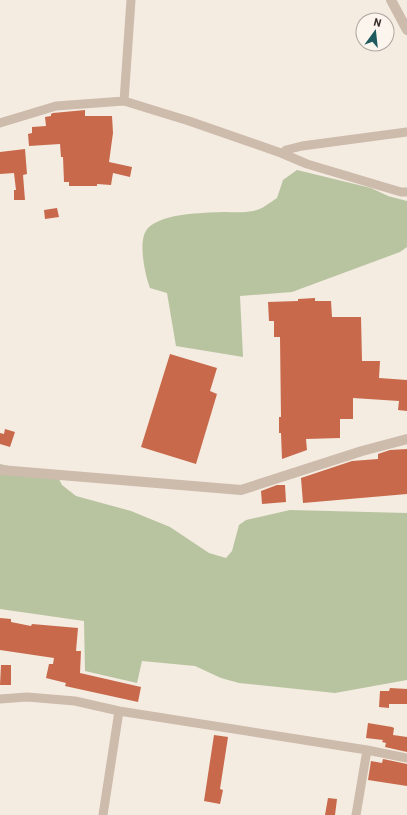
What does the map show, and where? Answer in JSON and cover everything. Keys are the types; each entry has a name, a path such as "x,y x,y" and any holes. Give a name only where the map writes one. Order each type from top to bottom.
{"street":[{"path":"124,101 131,0"},
{"path":"391,0 407,30"},
{"path":"0,123 56,106 124,101 283,153 306,164 407,192"},
{"path":"283,153 286,150 302,146 407,132"},
{"path":"0,470 241,490 362,451 407,439"},
{"path":"0,699 27,697 75,701 119,711 366,750 407,758"},
{"path":"103,815 119,711"},
{"path":"356,815 366,750"}],"green space":[{"path":"297,170 371,188 388,196 407,201 407,247 400,252 292,292 240,296 243,357 176,346 167,293 150,288 146,275 142,248 145,233 148,228 164,219 184,215 214,212 246,212 259,209 277,198 283,180"},
{"path":"0,464 58,477 62,485 76,496 131,511 170,527 209,553 226,558 232,551 239,525 246,520 290,510 407,513 407,680 335,693 239,683 221,678 195,666 142,661 137,683 85,671 84,621 0,609"}],"building":[{"path":"85,110 85,116 112,116 113,133 109,162 132,167 130,177 113,173 111,185 97,184 97,186 69,186 69,182 64,182 63,157 61,157 60,144 29,146 28,134 32,133 32,127 46,126 45,117 51,116 53,113"},
{"path":"25,149 27,174 23,175 25,200 14,200 14,190 16,190 14,173 0,174 0,152"},
{"path":"57,208 59,217 45,219 44,210"},
{"path":"315,298 315,301 331,301 332,317 361,317 362,361 380,361 379,378 407,380 407,411 398,410 399,401 353,398 353,419 340,419 340,438 306,439 307,450 282,459 281,433 279,433 279,417 281,417 280,337 274,337 274,321 269,321 268,302 298,301 298,299"},
{"path":"170,354 217,368 210,391 217,394 196,464 141,447"},
{"path":"5,429 15,432 10,447 0,444 0,433 4,434"},
{"path":"407,449 407,494 303,503 301,478 352,461 378,459 378,454 390,450"},
{"path":"277,485 285,485 286,502 262,504 261,491"},
{"path":"0,618 11,619 11,622 31,626 32,624 78,628 76,651 81,651 80,673 141,687 138,702 65,686 66,683 46,678 49,664 53,664 54,658 0,650"},
{"path":"1,665 11,665 11,685 0,685"},
{"path":"390,688 407,689 407,704 389,704 389,708 379,707 380,691 389,691"},
{"path":"368,723 392,727 394,728 393,735 407,737 407,752 385,747 386,743 382,742 383,740 366,738"},
{"path":"214,735 228,737 220,789 223,790 220,804 204,801"},
{"path":"383,759 407,764 407,786 368,780 371,761 382,763"},
{"path":"328,798 337,799 335,815 325,815"}]}
